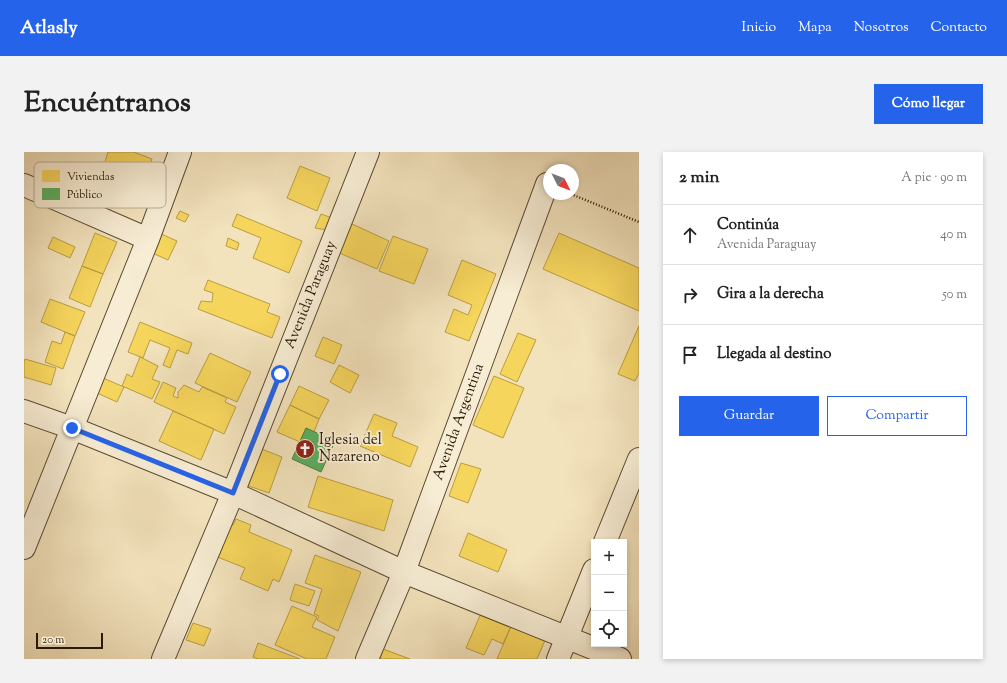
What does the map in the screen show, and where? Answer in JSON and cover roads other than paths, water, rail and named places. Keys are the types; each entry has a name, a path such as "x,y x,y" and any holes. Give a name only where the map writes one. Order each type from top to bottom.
{"street":[{"path":"166,190 180,152"},
{"name":"Avenida Paraguay","path":"163,659 233,493 368,152"},
{"path":"24,185 34,189"},
{"name":"Avenida Argentina","path":"367,659 404,572 543,195"},
{"path":"77,208 148,239"},
{"path":"24,548 159,208"},
{"path":"24,411 72,428 233,493 404,572 620,659"},
{"path":"606,539 639,459"},
{"path":"558,659 592,575"}],"place":[{"name":"Iglesia del Nazareno","path":"305,449"}]}
